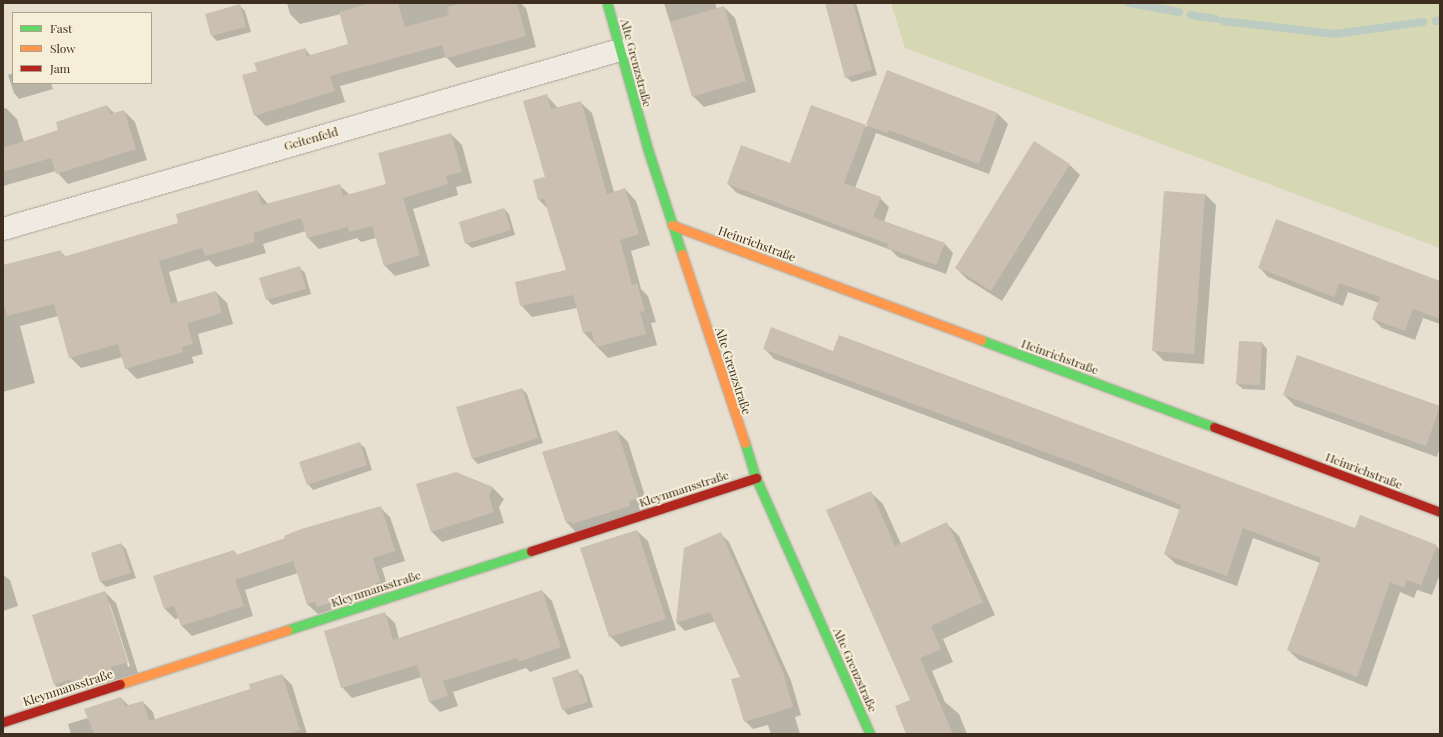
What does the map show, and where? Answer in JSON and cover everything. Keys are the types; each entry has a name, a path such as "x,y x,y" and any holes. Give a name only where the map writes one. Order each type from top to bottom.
{"street":[{"name":"Alte Grenzstraße","path":"607,3 648,150 756,478 870,734"},
{"name":"Geitenfeld","path":"3,229 620,50"},
{"name":"Heinrichstraße","path":"672,225 1440,512"},
{"name":"Kleynmansstraße","path":"3,722 756,478"}],"green space":[{"path":"891,3 1440,3 1440,248 905,48"}],"building":[{"path":"370,3 398,3 405,27 449,15 447,7 462,3 517,3 526,36 446,58 442,45 330,76 335,91 254,116 242,75 257,71 254,63 305,48 307,56 348,44 339,12"},
{"path":"825,3 853,3 872,70 845,78"},
{"path":"240,4 246,27 211,36 205,14"},
{"path":"724,6 746,81 692,97 670,22"},
{"path":"887,70 998,113 979,164 889,130 887,133 866,125"},
{"path":"547,94 551,109 581,101 607,194 625,188 639,234 620,240 632,285 637,283 645,311 640,312 646,334 596,347 591,331 583,333 573,295 520,306 515,282 566,270 544,199 538,200 533,180 545,177 523,101"},
{"path":"107,105 110,114 124,110 136,149 56,174 51,158 3,172 3,148 58,130 56,122"},
{"path":"811,105 866,125 844,183 881,197 873,217 945,243 936,265 887,248 888,244 727,184 741,145 790,163"},
{"path":"451,133 462,172 446,176 448,184 403,198 420,255 384,266 372,226 349,232 348,227 307,238 301,218 253,233 255,242 205,256 202,248 159,261 171,304 216,291 222,313 187,323 193,344 182,347 183,352 125,369 118,344 69,358 54,304 7,316 3,301 3,265 61,250 63,257 178,223 176,214 257,190 262,205 340,184 343,196 386,184 378,153"},
{"path":"1034,141 1070,164 991,291 955,268"},
{"path":"1164,191 1205,194 1194,354 1152,351"},
{"path":"504,208 511,230 465,244 459,222"},
{"path":"1276,219 1440,281 1440,319 1413,309 1405,331 1372,319 1380,297 1339,283 1334,297 1258,268"},
{"path":"300,266 306,289 266,300 259,278"},
{"path":"771,327 833,351 839,335 1355,528 1360,515 1437,545 1421,585 1407,580 1404,588 1390,582 1357,677 1287,650 1321,558 1243,528 1227,576 1164,554 1181,505 1086,467 763,349"},
{"path":"1239,341 1262,342 1260,385 1236,384"},
{"path":"1297,355 1440,406 1426,446 1283,395"},
{"path":"522,388 538,438 472,459 456,407"},
{"path":"617,430 639,498 629,501 630,506 572,524 571,521 566,523 542,452"},
{"path":"360,442 367,465 307,485 299,462"},
{"path":"456,472 493,487 489,496 494,512 431,532 416,484"},
{"path":"871,491 895,546 947,522 983,602 931,626 941,649 920,658 953,734 906,734 895,706 910,700 826,510"},
{"path":"381,506 395,551 373,558 380,582 376,583 377,588 317,607 315,602 307,604 293,561 235,580 244,606 181,626 174,606 164,609 153,576 234,550 236,555 285,538 284,536 301,529"},
{"path":"637,530 666,619 609,637 580,548"},
{"path":"721,532 783,672 793,707 744,722 731,679 740,677 710,612 676,623 684,548"},
{"path":"121,543 131,573 100,582 91,553"},
{"path":"542,590 561,647 518,662 517,658 443,681 448,696 429,702 417,665 341,688 324,631 385,612 393,640"},
{"path":"105,591 128,662 111,667 113,673 74,686 71,679 54,685 32,615"},
{"path":"578,669 588,702 562,710 552,678"},
{"path":"282,674 300,730 287,734 94,734 84,709 121,697 125,706 143,701 149,721 250,689 249,684"}],"waterway":[{"path":"1129,3 1179,12"},
{"path":"1191,15 1216,19"},
{"path":"1436,21 1440,20"},
{"path":"1223,21 1336,34 1423,22"}],"traffic: fast":[{"path":"607,3 648,150 682,254"},
{"path":"981,340 1214,427"},
{"path":"745,443 756,478 870,734"},
{"path":"287,630 531,551"}],"traffic: slow":[{"path":"672,225 981,340"},
{"path":"682,254 745,443"},
{"path":"120,684 287,630"}],"traffic: jam":[{"path":"1214,427 1440,512"},
{"path":"531,551 756,478"},
{"path":"3,722 120,684"}]}
